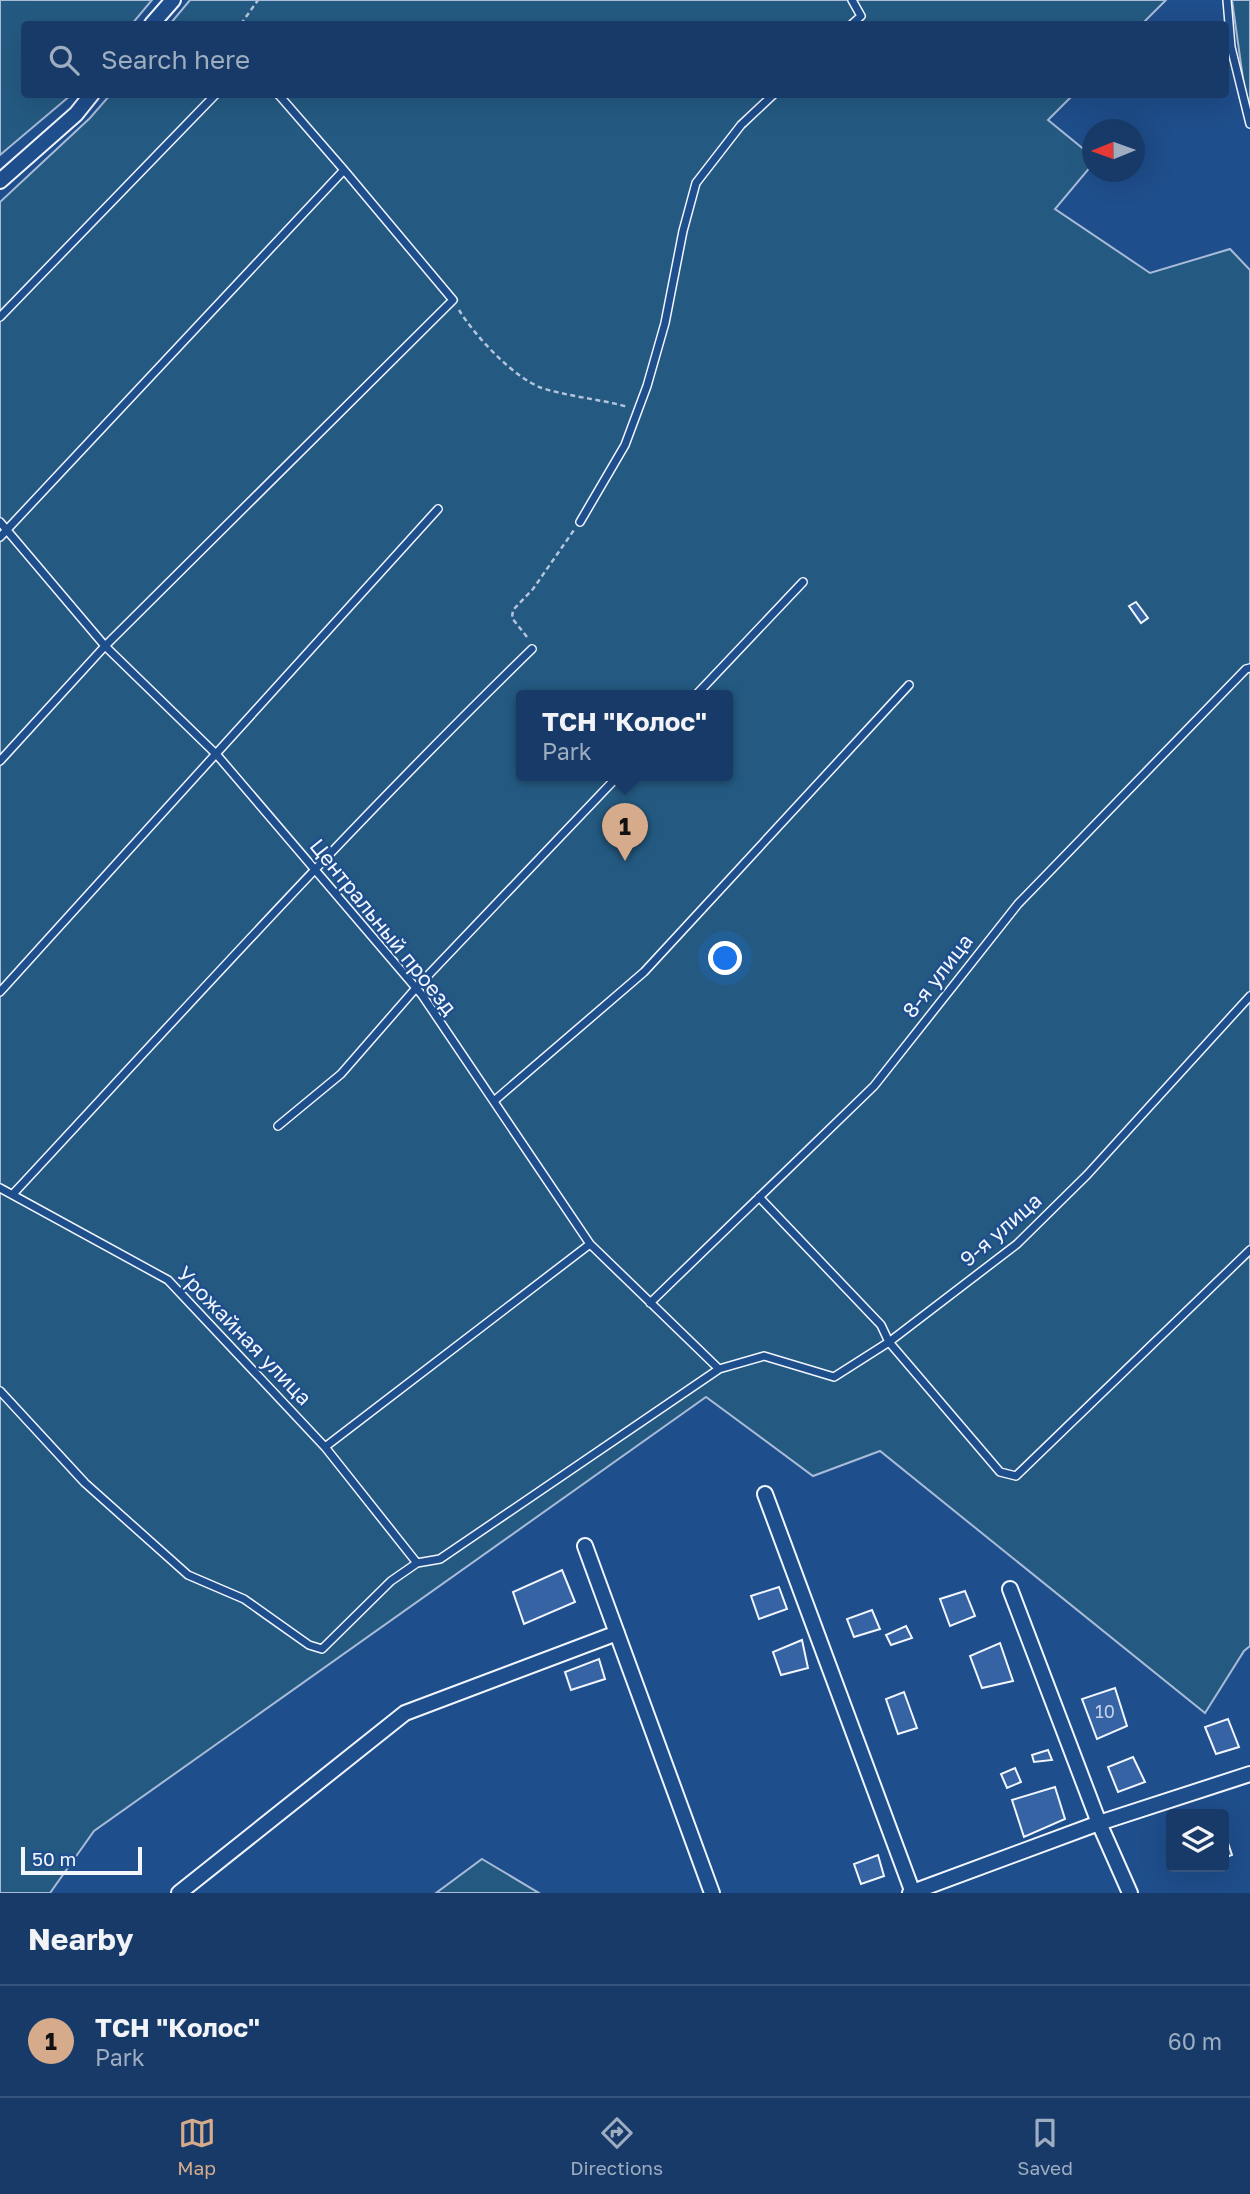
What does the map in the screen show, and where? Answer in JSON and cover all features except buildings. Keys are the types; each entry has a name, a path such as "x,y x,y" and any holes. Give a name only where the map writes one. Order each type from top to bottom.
{"street":[{"path":"155,21 173,0"},
{"path":"0,181 76,114 89,98"},
{"path":"765,1494 912,1893 1099,1823 1247,1775 1250,1791"},
{"path":"585,1546 712,1893"},
{"path":"1010,1589 1099,1823 1130,1893"},
{"path":"179,1893 405,1713 617,1633"}],"lane":[{"path":"852,0 861,16 855,21"},
{"path":"1227,0 1229,21"},
{"path":"1229,24 1231,47 1250,124"},
{"path":"0,317 212,98"},
{"path":"0,761 105,646 453,300 281,98"},
{"path":"580,522 625,445 638,410 665,323 683,231 696,183 741,125 770,98"},
{"path":"0,537 344,170"},
{"path":"0,992 438,509"},
{"name":"Центральный проезд","path":"0,522 105,646 216,755 416,988 590,1244 719,1369"},
{"path":"701,690 803,582"},
{"path":"13,1194 315,870 463,716 532,649"},
{"name":"8-я улица","path":"650,1303 874,1086 1017,904 1246,669 1250,668"},
{"path":"494,1101 644,972 909,685"},
{"path":"278,1126 341,1074 416,988 613,781"},
{"name":"9-я улица","path":"0,1391 85,1483 188,1575 244,1599 309,1644 322,1649 391,1581 417,1563 440,1559 719,1369 764,1356 834,1377 889,1342 1017,1244 1087,1175 1250,996"},
{"name":"Урожайная улица","path":"0,1188 169,1279 325,1447 417,1563"},
{"path":"759,1197 881,1325 889,1342 1000,1472 1016,1476 1250,1250"},
{"path":"325,1447 590,1244"}],"path":[{"path":"243,21 258,0"},
{"path":"453,300 463,317 519,376 552,391 638,410"},
{"path":"532,649 531,643 511,614 533,589 580,522"}],"shaded area":[{"path":"0,0 152,0 134,21 21,21 21,98 67,98 0,155"},
{"path":"190,0 1166,0 1145,21 172,21"},
{"path":"1232,0 1250,0 1250,115 1247,107"},
{"path":"107,98 1070,98 1048,120 1082,148 1082,177 1055,209 1150,273 1230,249 1250,270 1250,1646 1244,1651 1205,1713 880,1451 813,1476 706,1397 94,1831 50,1893 0,1893 0,202 90,118"},
{"path":"482,1859 539,1893 436,1893"}],"place":[{"name":"ТСН \"Колос\"","path":"625,861"}]}
